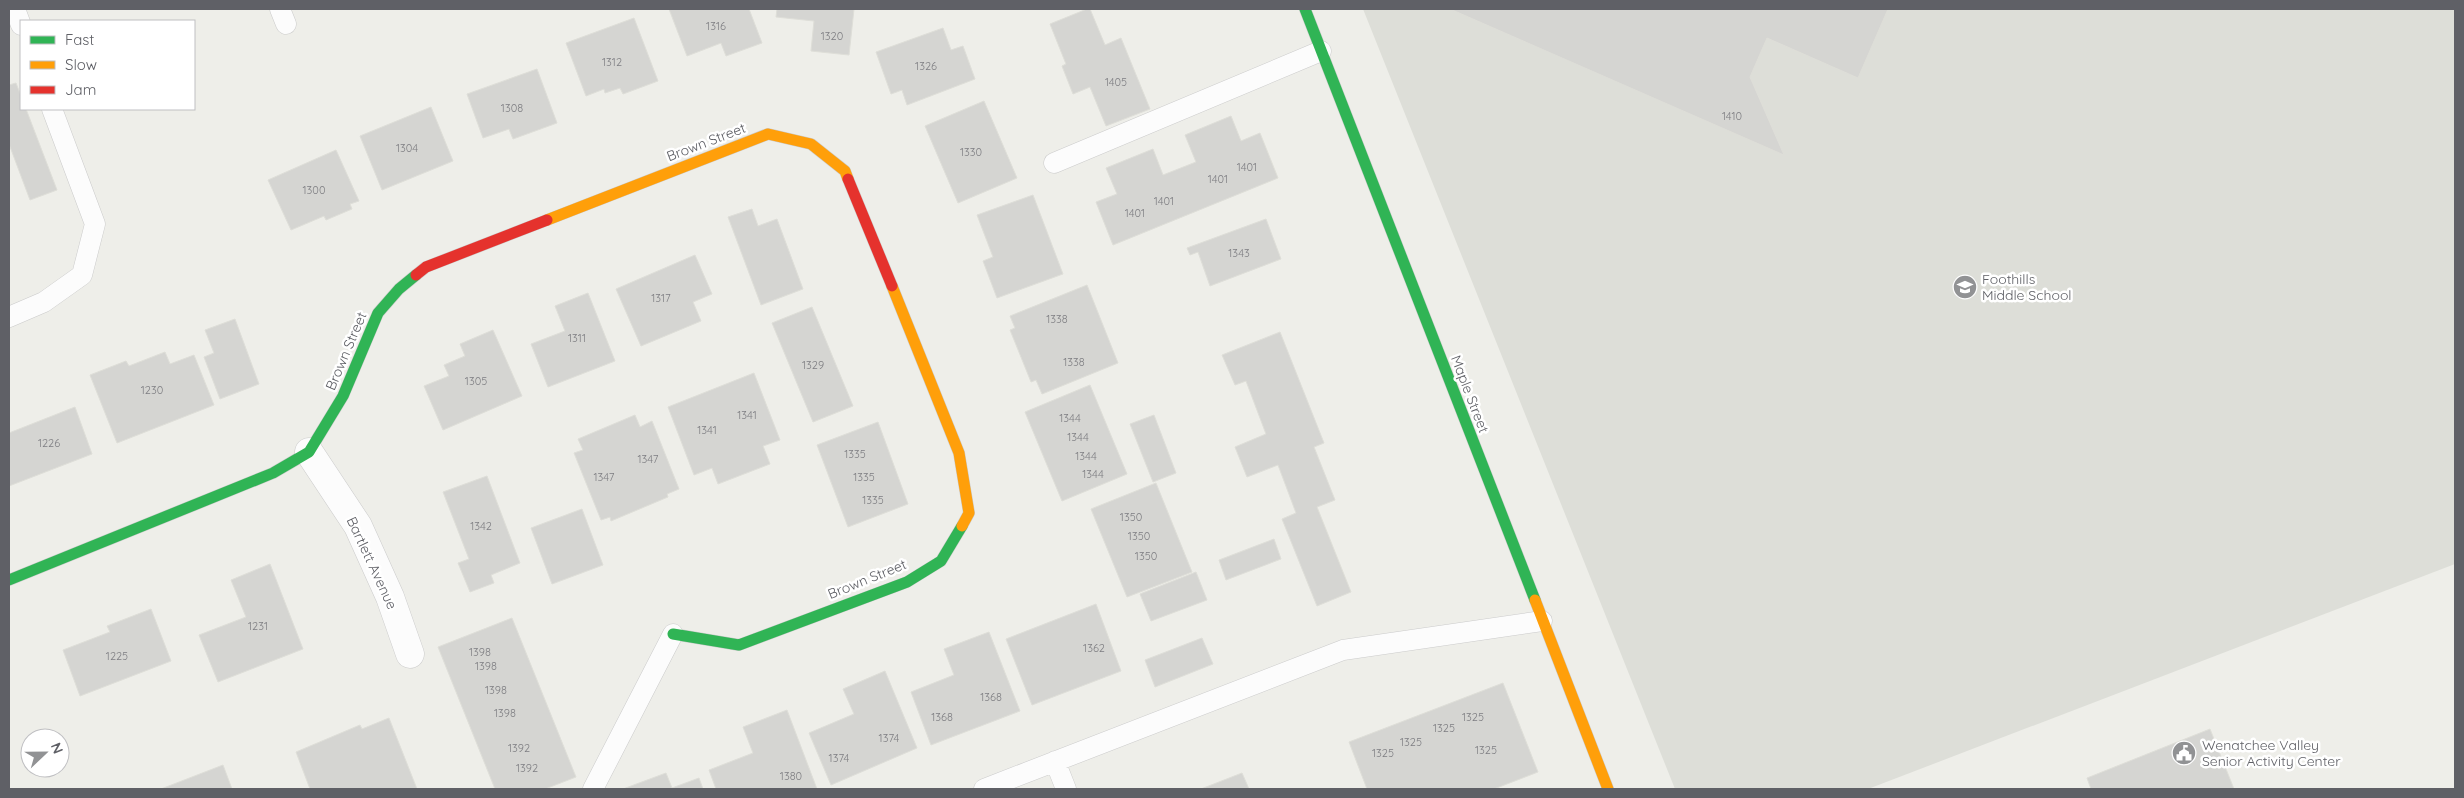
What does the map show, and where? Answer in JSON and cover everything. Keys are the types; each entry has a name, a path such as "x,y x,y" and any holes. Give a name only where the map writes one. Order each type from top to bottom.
{"street":[{"name":"Maple Street","path":"1305,9 1608,789"},
{"name":"Brown Street","path":"9,580 273,474 309,452 343,396 378,313 399,289 426,267 768,134 811,144 844,171 856,198 959,454 969,513 941,561 907,582 739,645 673,634"},
{"name":"Bartlett Avenue","path":"309,452 358,526 390,598 410,654"}],"lane":[{"path":"15,9 20,22"},
{"path":"1054,163 1321,50"},
{"path":"9,317 44,302 82,275 94,224 52,110"},
{"path":"984,789 1343,650 1542,622"},
{"path":"593,789 673,634"},
{"path":"1055,761 1066,789"}],"shaded area":[{"name":"Foothills Middle School","path":"1363,9 2455,9 2455,564 1868,789 1675,789"}],"building":[{"path":"669,9 749,9 762,43 726,56 721,43 687,56"},
{"path":"777,9 854,9 849,55 811,51 814,21 776,17"},
{"path":"1090,9 1105,45 1121,38 1150,109 1106,126 1090,87 1073,94 1062,66 1066,64 1050,24"},
{"path":"1450,9 1888,9 1858,78 1767,38 1750,77 1784,155"},
{"path":"634,18 658,81 623,94 620,88 605,93 604,89 586,96 566,43"},
{"path":"943,28 951,50 963,46 975,79 907,105 902,90 891,94 876,52"},
{"path":"537,69 557,123 513,139 509,129 483,138 467,94"},
{"path":"16,83 20,93 20,110 26,110 57,190 30,200 9,144 9,85"},
{"path":"984,101 1017,178 958,203 925,126"},
{"path":"431,107 453,161 382,190 360,136"},
{"path":"1231,116 1241,141 1260,133 1278,178 1113,245 1096,202 1117,194 1106,168 1153,149 1163,175 1196,162 1185,135"},
{"path":"336,150 359,201 350,204 352,209 326,220 324,216 291,230 268,180"},
{"path":"1033,195 1063,274 997,298 983,261 993,257 977,215"},
{"path":"752,209 758,226 777,219 803,289 761,305 728,217"},
{"path":"1266,219 1281,259 1210,286 1198,252 1190,255 1187,248"},
{"path":"695,255 712,294 693,302 701,321 641,346 616,289"},
{"path":"1087,285 1118,363 1042,394 1036,380 1031,382 1010,330 1015,328 1010,316"},
{"path":"588,293 615,361 548,387 531,344 565,331 555,306"},
{"path":"812,307 853,406 813,422 772,323"},
{"path":"235,319 259,384 220,399 204,357 214,353 205,330"},
{"path":"493,330 522,396 443,430 424,386 449,376 444,365 465,356 460,344"},
{"path":"1280,332 1324,443 1314,447 1335,500 1317,507 1351,592 1317,606 1282,519 1296,513 1278,465 1247,477 1235,447 1266,434 1246,381 1235,385 1222,355"},
{"path":"165,352 170,364 194,355 214,405 117,443 90,375 126,361 129,366"},
{"path":"754,373 780,440 763,446 770,464 718,484 712,468 694,475 668,407"},
{"path":"1090,385 1127,474 1062,501 1025,412"},
{"path":"75,407 92,454 9,486 9,433"},
{"path":"635,415 640,427 652,421 679,489 667,494 668,497 611,521 610,517 601,520 574,453 583,450 578,439"},
{"path":"1154,415 1176,473 1153,482 1130,424"},
{"path":"878,422 908,504 848,527 817,445"},
{"path":"487,476 520,563 491,575 494,583 470,592 458,563 469,559 443,492"},
{"path":"1156,483 1192,572 1127,597 1091,509"},
{"path":"582,509 603,565 552,584 531,528"},
{"path":"1274,539 1281,559 1226,580 1219,560"},
{"path":"270,564 303,649 218,682 199,635 246,617 231,580"},
{"path":"1196,572 1207,600 1151,621 1140,594"},
{"path":"1096,604 1121,671 1032,705 1006,639"},
{"path":"151,609 171,661 80,696 63,650 110,632 107,626"},
{"path":"512,618 576,777 545,789 495,789 438,647"},
{"path":"989,632 1020,711 931,745 911,692 954,675 944,649"},
{"path":"1202,638 1213,664 1155,687 1145,660"},
{"path":"885,671 917,748 831,785 809,733 854,714 843,689"},
{"path":"1503,683 1538,772 1494,789 1367,789 1349,742"},
{"path":"787,710 817,789 716,789 709,770 753,753 743,727"},
{"path":"389,718 417,789 310,789 296,752 360,725 362,729"},
{"name":"Wenatchee Valley Senior Activity Center","path":"2210,729 2234,789 2091,789 2087,778"},
{"path":"223,765 232,789 161,789"},
{"path":"666,773 672,788 699,778 703,789 623,789"},
{"path":"1242,773 1249,789 1201,789"}],"traffic: fast":[{"path":"1305,9 1535,600"},
{"path":"9,580 273,473 309,452 343,396 378,313 399,289 416,275"},
{"path":"673,634 739,645 907,582 941,561 962,526"}],"traffic: slow":[{"path":"547,220 768,134 811,144 845,171 848,179"},
{"path":"892,286 959,453 969,513 962,526"},
{"path":"1535,600 1608,789"}],"traffic: jam":[{"path":"848,179 892,286"},
{"path":"416,275 426,267 547,220"}],"place":[{"name":"Foothills Middle School","path":"1965,287"},
{"name":"Wenatchee Valley Senior Activity Center","path":"2184,753"}]}
